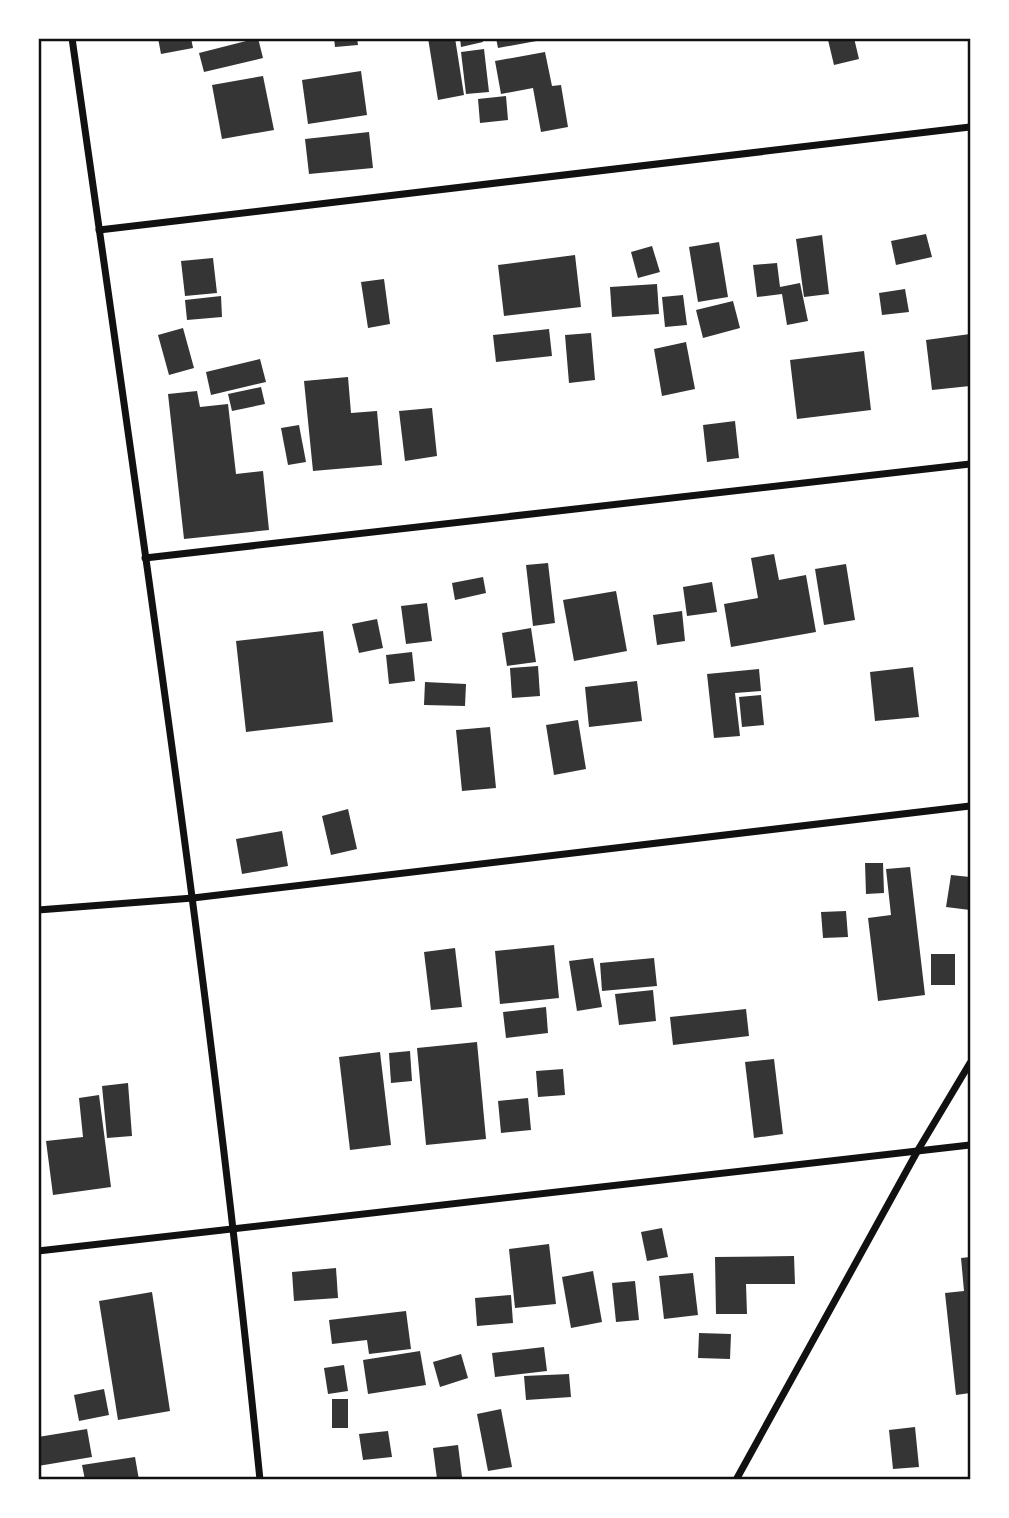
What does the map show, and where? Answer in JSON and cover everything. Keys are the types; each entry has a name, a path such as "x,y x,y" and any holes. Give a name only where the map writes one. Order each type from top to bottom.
{"street":[{"path":"72,38 192,898 235,1228 260,1479"},
{"path":"99,230 971,127"},
{"path":"145,558 971,464"},
{"path":"38,910 192,898 971,806"},
{"path":"736,1479 918,1150 971,1063"},
{"path":"38,1251 971,1145"}],"building":[{"path":"158,38 191,38 193,48 161,54"},
{"path":"258,38 263,58 204,72 199,53"},
{"path":"334,38 357,38 358,45 335,47"},
{"path":"428,38 455,38 464,95 438,100"},
{"path":"460,38 482,38 483,42 461,47"},
{"path":"496,38 542,38 542,40 498,48"},
{"path":"854,38 859,59 834,65 828,40"},
{"path":"484,49 489,92 466,94 461,52"},
{"path":"545,52 552,86 561,85 568,127 541,132 533,88 501,94 495,61"},
{"path":"361,71 367,115 308,124 302,80"},
{"path":"263,76 274,130 222,139 212,85"},
{"path":"506,96 508,120 480,123 478,99"},
{"path":"369,132 373,168 309,174 305,139"},
{"path":"926,234 932,257 896,265 891,241"},
{"path":"822,235 829,294 804,297 796,239"},
{"path":"719,242 728,297 698,302 689,247"},
{"path":"652,246 660,272 638,278 631,252"},
{"path":"575,255 581,307 504,316 498,265"},
{"path":"213,258 217,293 185,296 181,261"},
{"path":"777,263 780,287 800,283 808,321 787,325 782,294 757,297 753,265"},
{"path":"384,279 390,324 368,328 361,282"},
{"path":"657,284 659,314 612,317 610,287"},
{"path":"905,289 909,312 882,315 879,293"},
{"path":"683,295 687,325 665,327 662,297"},
{"path":"221,296 222,317 187,320 185,300"},
{"path":"733,301 740,328 703,338 696,310"},
{"path":"183,328 194,368 169,375 158,335"},
{"path":"549,329 552,356 496,362 493,335"},
{"path":"591,333 595,380 569,383 565,335"},
{"path":"970,334 970,386 932,390 926,340"},
{"path":"686,342 695,389 662,396 654,349"},
{"path":"864,351 871,410 797,419 790,360"},
{"path":"260,359 266,382 211,395 206,372"},
{"path":"348,377 351,413 377,411 382,465 313,471 304,381"},
{"path":"261,387 265,404 232,411 228,394"},
{"path":"197,391 200,407 228,404 236,474 263,471 269,530 184,539 168,394"},
{"path":"432,408 437,456 405,461 399,411"},
{"path":"735,421 739,458 707,462 703,425"},
{"path":"299,425 306,462 288,465 281,428"},
{"path":"774,554 779,580 806,575 816,632 731,647 724,604 758,598 751,558"},
{"path":"548,563 555,623 533,626 526,565"},
{"path":"846,564 855,620 824,625 815,569"},
{"path":"483,577 486,593 455,600 452,583"},
{"path":"712,582 717,612 687,616 683,587"},
{"path":"616,591 627,651 574,661 563,600"},
{"path":"427,603 432,641 406,644 401,606"},
{"path":"682,611 685,641 657,645 653,615"},
{"path":"377,619 383,648 359,653 352,624"},
{"path":"531,628 536,662 507,666 502,633"},
{"path":"323,631 333,722 246,732 236,641"},
{"path":"412,652 415,681 389,684 386,655"},
{"path":"538,666 540,696 512,698 510,668"},
{"path":"913,667 919,717 875,721 870,672"},
{"path":"759,669 761,691 735,693 740,736 714,738 707,674"},
{"path":"637,681 642,721 589,727 585,687"},
{"path":"425,682 466,684 465,706 424,705"},
{"path":"761,695 764,725 742,727 739,697"},
{"path":"578,720 586,769 554,775 546,725"},
{"path":"490,727 496,788 462,791 456,730"},
{"path":"348,809 357,849 331,855 322,816"},
{"path":"282,831 288,866 242,874 236,839"},
{"path":"865,863 883,863 884,893 866,894"},
{"path":"910,867 925,995 878,1001 868,918 891,915 886,869"},
{"path":"951,875 970,877 970,910 946,907"},
{"path":"846,911 848,937 823,938 821,912"},
{"path":"554,945 559,998 500,1004 495,951"},
{"path":"455,948 462,1007 431,1010 424,952"},
{"path":"931,954 955,954 955,985 931,985"},
{"path":"593,958 602,1007 577,1011 569,961"},
{"path":"654,958 657,986 602,991 600,963"},
{"path":"653,990 656,1021 619,1025 615,994"},
{"path":"546,1007 548,1033 506,1038 503,1012"},
{"path":"746,1009 749,1036 673,1045 670,1017"},
{"path":"477,1042 486,1139 426,1145 417,1048"},
{"path":"410,1051 412,1081 391,1083 389,1053"},
{"path":"380,1052 391,1145 350,1150 339,1057"},
{"path":"774,1059 783,1134 754,1138 745,1062"},
{"path":"563,1069 565,1095 538,1097 536,1071"},
{"path":"128,1083 132,1136 107,1138 102,1086"},
{"path":"99,1095 111,1187 53,1195 46,1141 83,1137 79,1098"},
{"path":"528,1098 531,1130 501,1133 498,1101"},
{"path":"662,1228 668,1257 647,1261 641,1232"},
{"path":"549,1244 556,1304 515,1308 509,1249"},
{"path":"794,1256 795,1284 746,1284 747,1314 716,1314 715,1257"},
{"path":"970,1257 970,1393 956,1395 945,1293 964,1291 961,1258"},
{"path":"336,1268 338,1298 294,1301 292,1272"},
{"path":"593,1271 602,1322 571,1328 562,1277"},
{"path":"693,1273 698,1315 664,1319 659,1276"},
{"path":"635,1281 639,1320 616,1322 612,1283"},
{"path":"152,1292 170,1411 118,1420 99,1301"},
{"path":"511,1295 513,1323 477,1326 475,1298"},
{"path":"406,1311 411,1349 369,1354 367,1340 332,1344 329,1320"},
{"path":"699,1333 731,1334 730,1359 698,1358"},
{"path":"544,1347 547,1371 495,1377 492,1353"},
{"path":"420,1351 426,1385 368,1394 363,1360"},
{"path":"461,1354 468,1378 440,1387 433,1362"},
{"path":"344,1365 348,1391 328,1394 324,1368"},
{"path":"569,1374 571,1397 526,1400 524,1376"},
{"path":"104,1389 109,1415 79,1421 74,1395"},
{"path":"332,1399 348,1399 348,1428 332,1428"},
{"path":"501,1409 512,1467 488,1471 477,1414"},
{"path":"915,1427 919,1467 893,1469 889,1430"},
{"path":"87,1429 92,1457 38,1466 38,1437"},
{"path":"388,1431 392,1457 363,1460 359,1434"},
{"path":"458,1445 462,1477 437,1479 433,1448"},
{"path":"135,1457 139,1480 85,1480 82,1465"}]}
